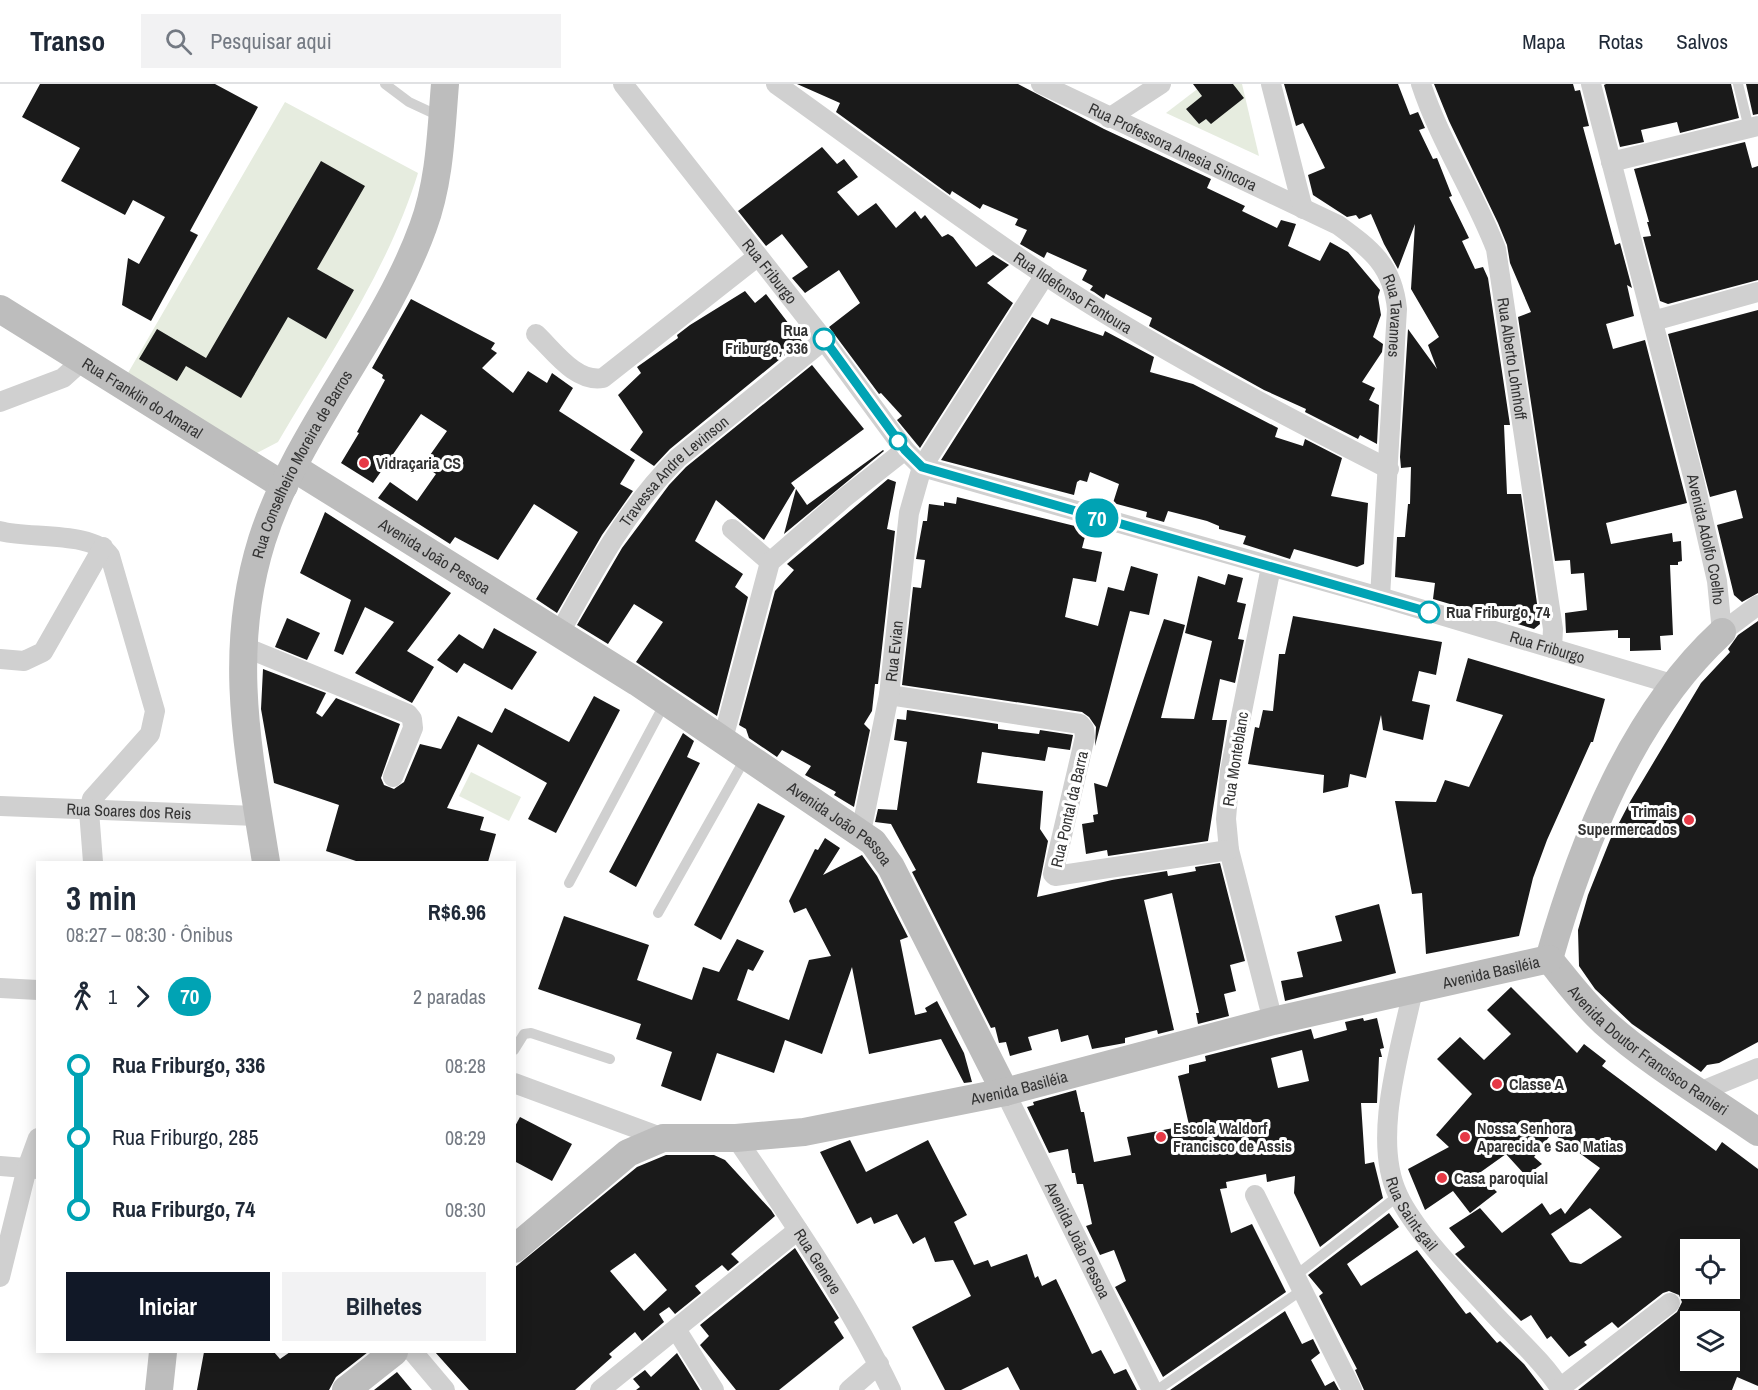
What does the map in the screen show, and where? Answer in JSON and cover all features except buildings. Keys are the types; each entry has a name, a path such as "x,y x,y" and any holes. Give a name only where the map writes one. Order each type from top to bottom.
{"street":[{"name":"Rua Conselheiro Moreira de Barros","path":"266,861 241,684 242,646 247,610 262,540 289,477 404,270 423,228 437,177 445,84"},
{"name":"Rua Friburgo","path":"623,84 757,257 824,339 905,450 922,467 1380,597 1672,684"},
{"name":"Rua Ildefonso Fontoura","path":"776,84 1045,275 1209,373 1389,469"},
{"name":"Rua Professora Anesia Sincora","path":"1041,84 1303,208"},
{"path":"1109,118 1161,84"},
{"path":"1271,84 1303,208"},
{"name":"Rua Alberto Lohnhoff","path":"1421,84 1450,155 1485,220 1496,249 1554,629 1552,648"},
{"name":"Avenida Adolfo Coelho","path":"1591,84 1653,321 1720,597 1722,632"},
{"path":"1611,162 1753,127"},
{"name":"Rua Tavannes","path":"1303,208 1338,225 1365,245 1388,272 1395,289 1397,309 1380,597"},
{"path":"536,334 581,376 593,380 603,378 757,257"},
{"name":"Rua Evian","path":"861,832 889,695 909,513 922,467 1045,275"},
{"path":"1653,321 1758,291"},
{"name":"Rua Franklin do Amaral","path":"0,309 289,477"},
{"name":"Travessa Andre Levinson","path":"559,634 611,545 658,477 678,458 824,339"},
{"path":"0,402 63,378 84,359"},
{"path":"723,739 770,561 905,450"},
{"name":"Avenida João Pessoa","path":"289,477 559,634 666,701 861,832 881,851 1005,1092 1152,1390"},
{"path":"732,529 770,561"},
{"path":"0,531 23,536 75,540 103,547 110,556 155,711 150,734 92,799 89,810 93,861"},
{"path":"0,659 24,661 43,652 103,547"},
{"name":"Rua Monteblanc","path":"1270,567 1227,791 1226,819 1229,850 1273,1021"},
{"path":"1720,597 1752,609"},
{"path":"1550,959 1578,866 1604,806 1642,734 1672,684 1693,658 1752,609"},
{"path":"242,646 408,714 412,718 413,728 393,777"},
{"name":"Rua Pontal da Barra","path":"889,695 1080,724 1084,729 1085,737 1053,874 1055,876 1229,850"},
{"name":"Rua Soares dos Reis","path":"0,806 258,816"},
{"name":"Avenida Basiléia","path":"516,1247 628,1153 663,1138 736,1138 804,1132 1005,1092 1273,1021 1550,959"},
{"name":"Avenida Doutor Francisco Ranieri","path":"1550,959 1576,993 1604,1021 1697,1093 1758,1132"},
{"path":"0,988 36,990"},
{"name":"Rua Saint-gail","path":"1413,990 1396,1069 1388,1133 1388,1160 1398,1196 1454,1270 1561,1389"},
{"path":"1697,1093 1758,1068"},
{"path":"516,1084 663,1138"},
{"name":"Rua Geneve","path":"736,1138 798,1230 879,1364 891,1390"},
{"path":"0,1277 36,1148"},
{"path":"0,1166 32,1168"},
{"path":"1255,1195 1352,1390"},
{"path":"600,1390 798,1230"},
{"path":"1561,1389 1671,1304"},
{"path":"676,1329 714,1390"},
{"path":"159,1390 163,1353"},
{"path":"346,1390 393,1353"},
{"path":"414,1353 445,1390"},
{"path":"849,1390 879,1364"}],"lane":[{"path":"385,84 409,102 442,117"},
{"path":"1738,84 1753,127"},
{"path":"569,883 666,701"},
{"path":"658,913 747,755"},
{"path":"516,1047 524,1034 531,1034 610,1059"},
{"path":"1157,1390 1299,1283 1398,1196"}],"shaded area":[{"path":"1204,84 1242,84 1259,156 1166,113"},
{"path":"285,102 418,173 391,244 337,344 278,442 255,454 128,373"},
{"path":"471,772 521,797 509,821 459,796"}],"bus line":[{"name":"70","path":"824,339 905,450 922,467 941,475 1429,612"}],"place":[{"name":"Rua Friburgo, 336","path":"824,339"},
{"name":"Vidraçaria CS","path":"364,463"},
{"name":"Rua Friburgo, 74","path":"1429,612"},
{"name":"Trimais Supermercados","path":"1689,820"},
{"name":"Classe A","path":"1497,1084"},
{"name":"Escola Waldorf Francisco de Assis","path":"1161,1137"},
{"name":"Nossa Senhora Aparecida e Sao Matias","path":"1465,1137"},
{"name":"Casa paroquial","path":"1442,1178"}]}
